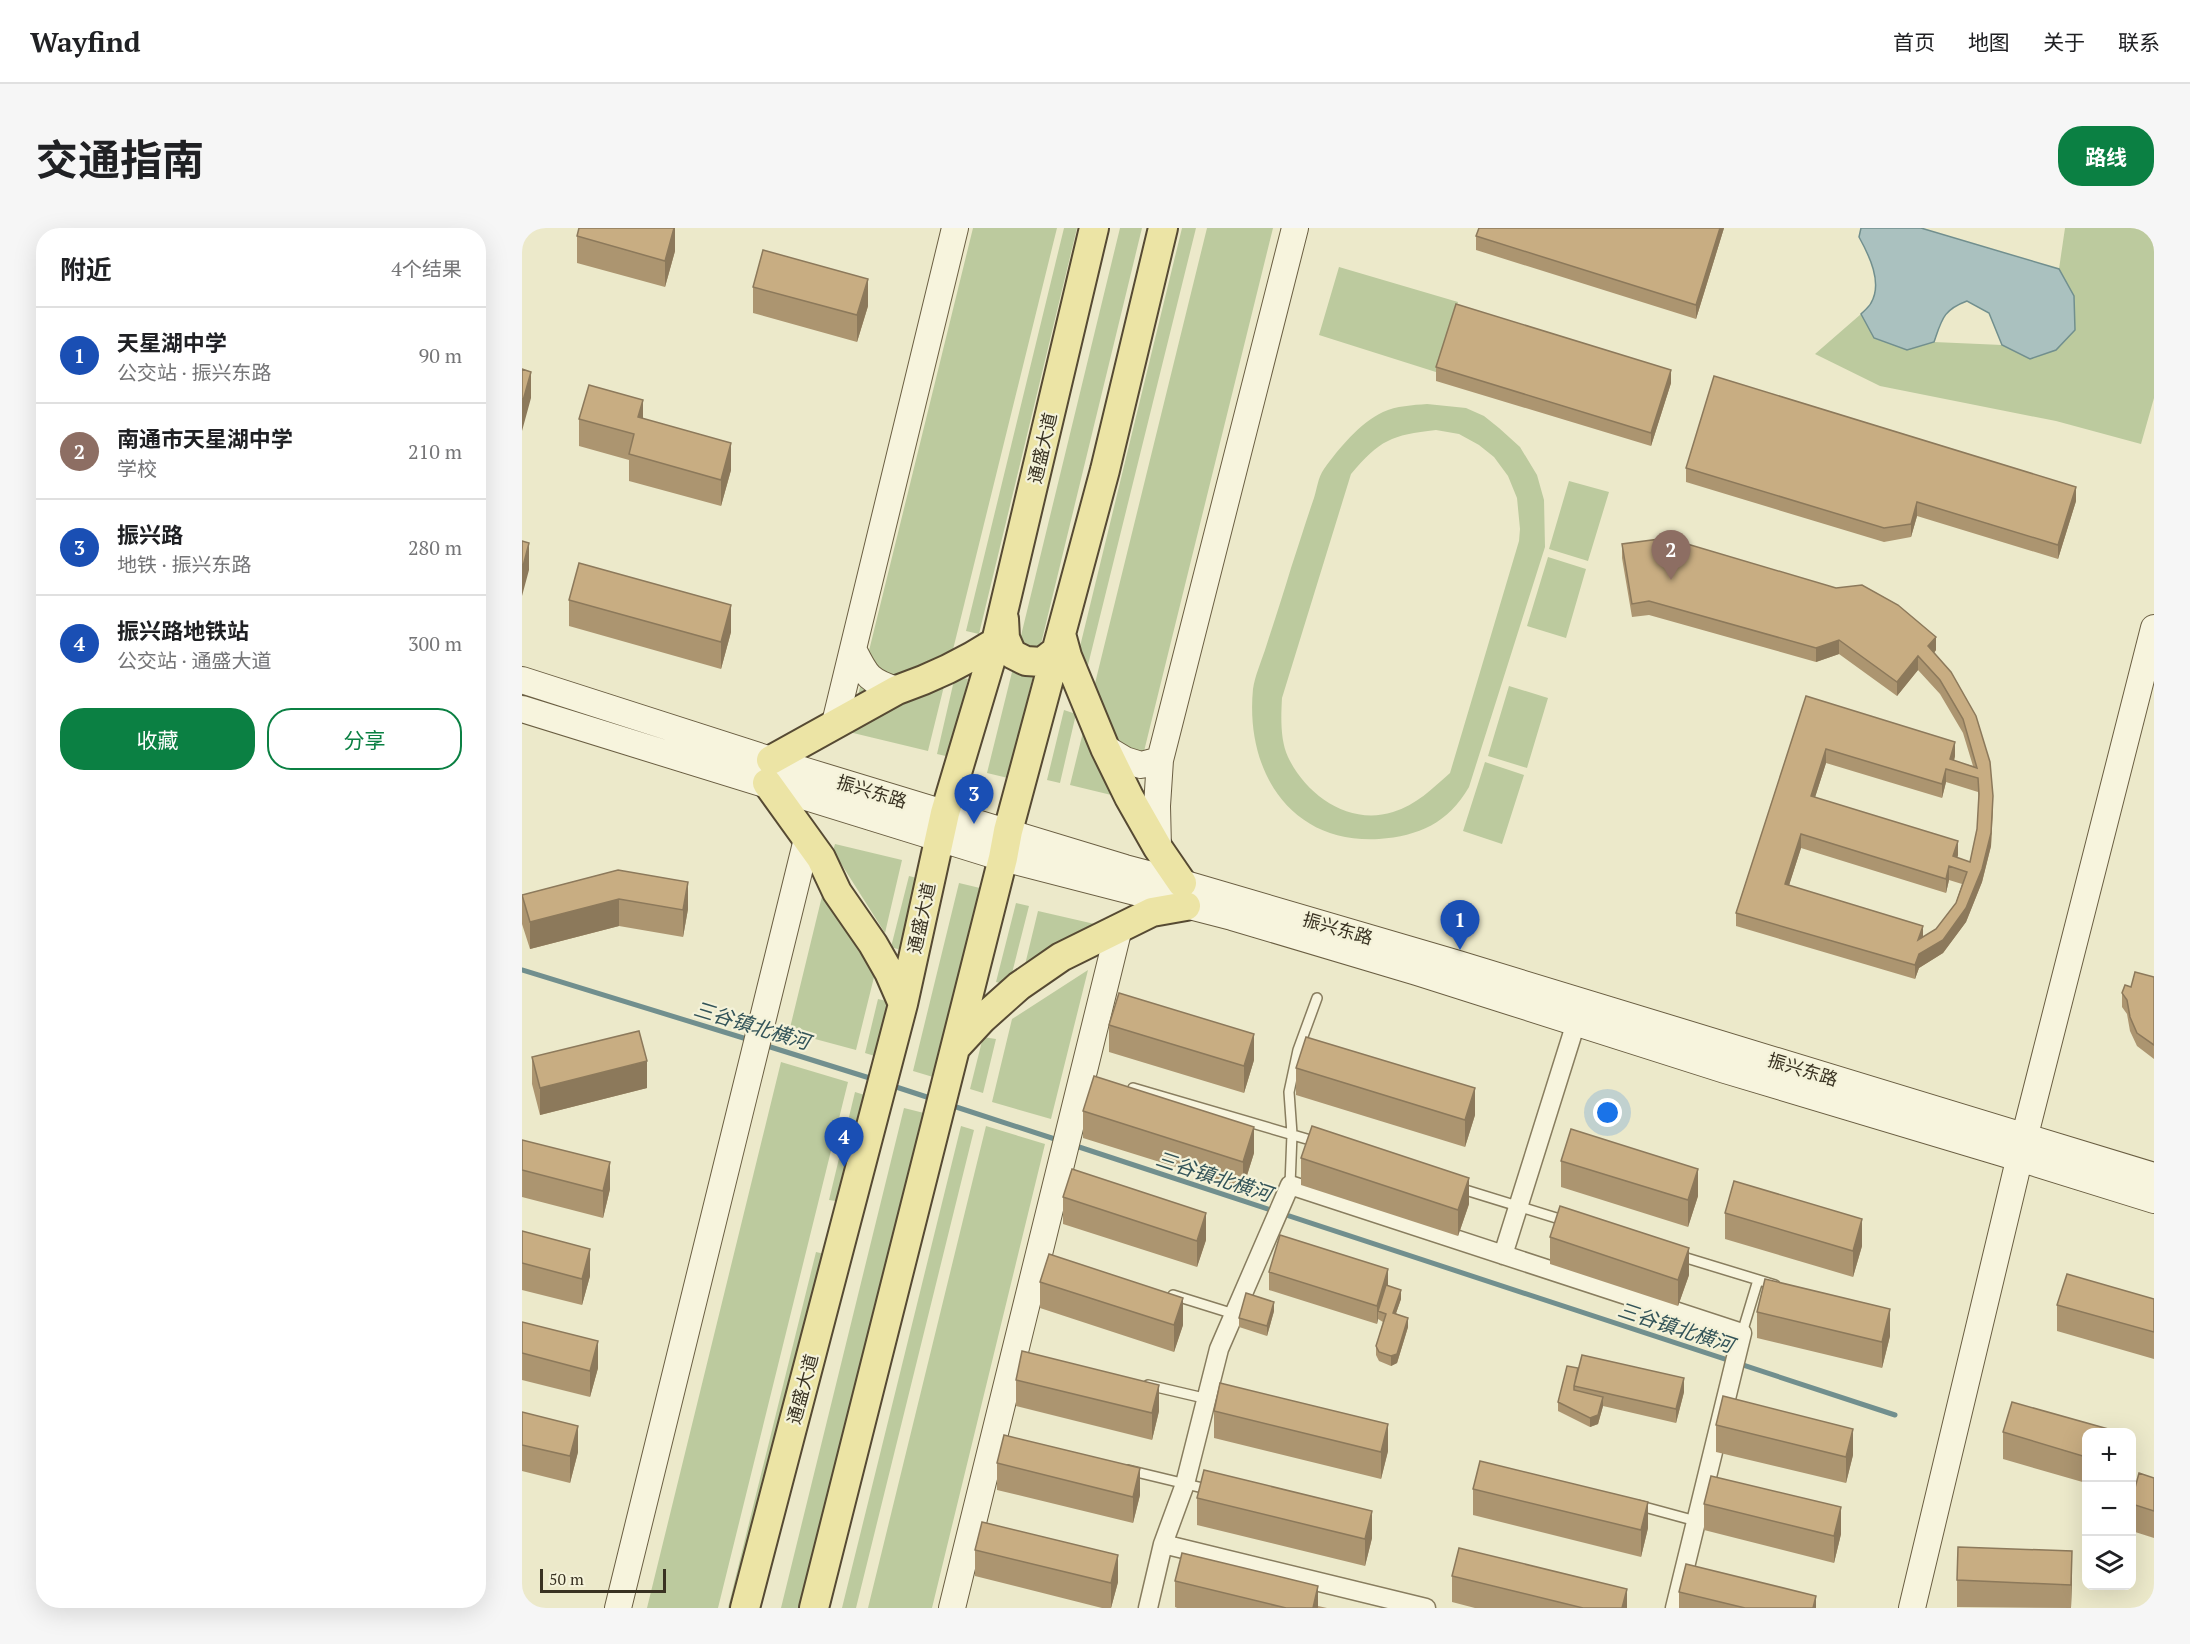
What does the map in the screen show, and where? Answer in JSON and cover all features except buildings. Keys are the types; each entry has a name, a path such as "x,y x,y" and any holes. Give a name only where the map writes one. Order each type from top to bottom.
{"main road":[{"name":"通盛大道","path":"745,1608 903,1004 942,825 996,642 1094,228"},
{"path":"814,1608 1005,844 1105,470 1163,228"},
{"path":"1004,610 1005,638 1012,654 1026,661 1042,662 1059,642"},
{"path":"903,1004 873,944 837,892 821,858 807,839 769,771 835,723 897,690 918,683 972,657 996,642"},
{"path":"954,1049 982,1019 1019,986 1060,957 1184,894 1105,748 1059,642"}],"street":[{"path":"835,723 955,228"},
{"path":"1158,848 1157,806 1160,760 1295,228"},
{"path":"1912,1608 2022,1146 2154,628"},
{"path":"853,649 865,673 878,684 897,690"},
{"name":"振兴东路","path":"522,680 769,771 1005,844 1184,894 1417,972 1580,1012 1725,1070 2022,1146 2154,1176"},
{"name":"振兴东路","path":"522,709 769,771"},
{"path":"1105,748 1125,760 1141,765 1160,760"},
{"path":"618,1608 807,839"},
{"path":"952,1608 1119,927"},
{"path":"1503,1255 1580,1012"},
{"name":"振兴东路","path":"2022,1146 2154,1200"},
{"path":"1148,1608 1163,1544 1212,1400 1219,1348 1290,1185 1742,1333 1735,1360 1729,1407 1709,1492 1696,1521 1676,1608"},
{"path":"1163,1544 1426,1608"}],"lane":[{"path":"1290,1185 1292,1134 1289,1092 1298,1050 1317,998"},
{"path":"1132,1088 1326,1145"},
{"path":"1448,1185 1575,1224"},
{"path":"1666,1252 1780,1287"},
{"path":"1742,1333 1758,1280"},
{"path":"1158,1290 1234,1314"},
{"path":"1137,1382 1212,1400"},
{"path":"1116,1467 1220,1492"},
{"path":"1630,1503 1696,1521"}],"green space":[{"path":"973,228 1057,228 928,751 849,732"},
{"path":"1064,228 1077,228 979,634 966,631"},
{"path":"1120,228 1142,228 1039,652 1018,648"},
{"path":"1182,228 1196,228 1088,665 1076,663"},
{"path":"1207,228 1273,228 1132,800 1070,785"},
{"path":"2065,228 2154,228 2154,398 2141,444 2056,421 1880,386 1815,354 1861,314 1875,338 1907,350 1934,342 2002,345 2030,359 2056,350 2075,330 2074,296 2059,269"},
{"path":"1339,267 1458,302 1439,373 1319,335"},
{"path":"1427,404 1466,408 1484,416 1520,447 1537,475 1544,500 1545,547 1469,787 1461,799 1442,818 1420,831 1379,839 1348,837 1321,829 1298,815 1280,797 1266,774 1257,748 1252,719 1253,689 1322,472 1350,437 1374,417 1393,408","holes":["1436,430 1459,434 1494,457 1508,476 1517,498 1520,529 1519,541 1450,773 1416,801 1393,812 1361,815 1345,811 1331,804 1306,784 1288,757 1282,736 1282,698 1351,474 1370,453 1397,437"]},
{"path":"1569,481 1609,492 1588,561 1549,549"},
{"path":"1548,557 1586,569 1566,638 1527,626"},
{"path":"1013,668 1034,672 1008,778 987,773"},
{"path":"955,676 968,679 950,757 937,754"},
{"path":"1509,686 1548,698 1527,768 1488,756"},
{"path":"1064,710 1076,714 1060,783 1047,780"},
{"path":"1485,762 1524,775 1502,844 1463,831"},
{"path":"835,844 902,860 885,933 833,851"},
{"path":"909,876 921,879 904,951 891,947"},
{"path":"959,883 980,888 933,1077 913,1071"},
{"path":"824,888 876,969 856,1050 789,1032"},
{"path":"1016,903 1029,906 1009,985 996,982"},
{"path":"1038,911 1099,925 1023,973"},
{"path":"1088,970 1051,1119 992,1102 1012,1019"},
{"path":"878,999 891,1002 878,1057 865,1053"},
{"path":"983,1037 996,1039 983,1093 970,1089"},
{"path":"781,1062 848,1082 718,1608 647,1608"},
{"path":"855,1092 868,1096 842,1202 829,1200"},
{"path":"904,1108 924,1113 803,1608 781,1608"},
{"path":"961,1126 974,1130 856,1608 842,1608"},
{"path":"986,1126 1045,1144 932,1608 868,1608"},
{"path":"816,1252 829,1255 742,1608 728,1608"}],"water":[{"path":"1861,228 1921,228 2059,269 2074,296 2075,330 2056,350 2030,359 2002,345 1989,313 1967,301 1959,304 1944,316 1934,342 1907,350 1874,338 1861,314 1871,303 1876,287 1873,269 1859,237"}],"waterway":[{"name":"三谷镇北横河","path":"522,970 750,1040"},
{"name":"三谷镇北横河","path":"764,1045 876,1080"},
{"name":"三谷镇北横河","path":"890,1085 933,1099"},
{"name":"三谷镇北横河","path":"950,1105 1061,1141"},
{"name":"三谷镇北横河","path":"1073,1145 1895,1415"}],"place":[{"name":"南通市天星湖中学","path":"1671,580"},
{"name":"振兴路","path":"974,824"},
{"name":"天星湖中学","path":"1460,950"},
{"name":"振兴路地铁站","path":"844,1167"}]}
